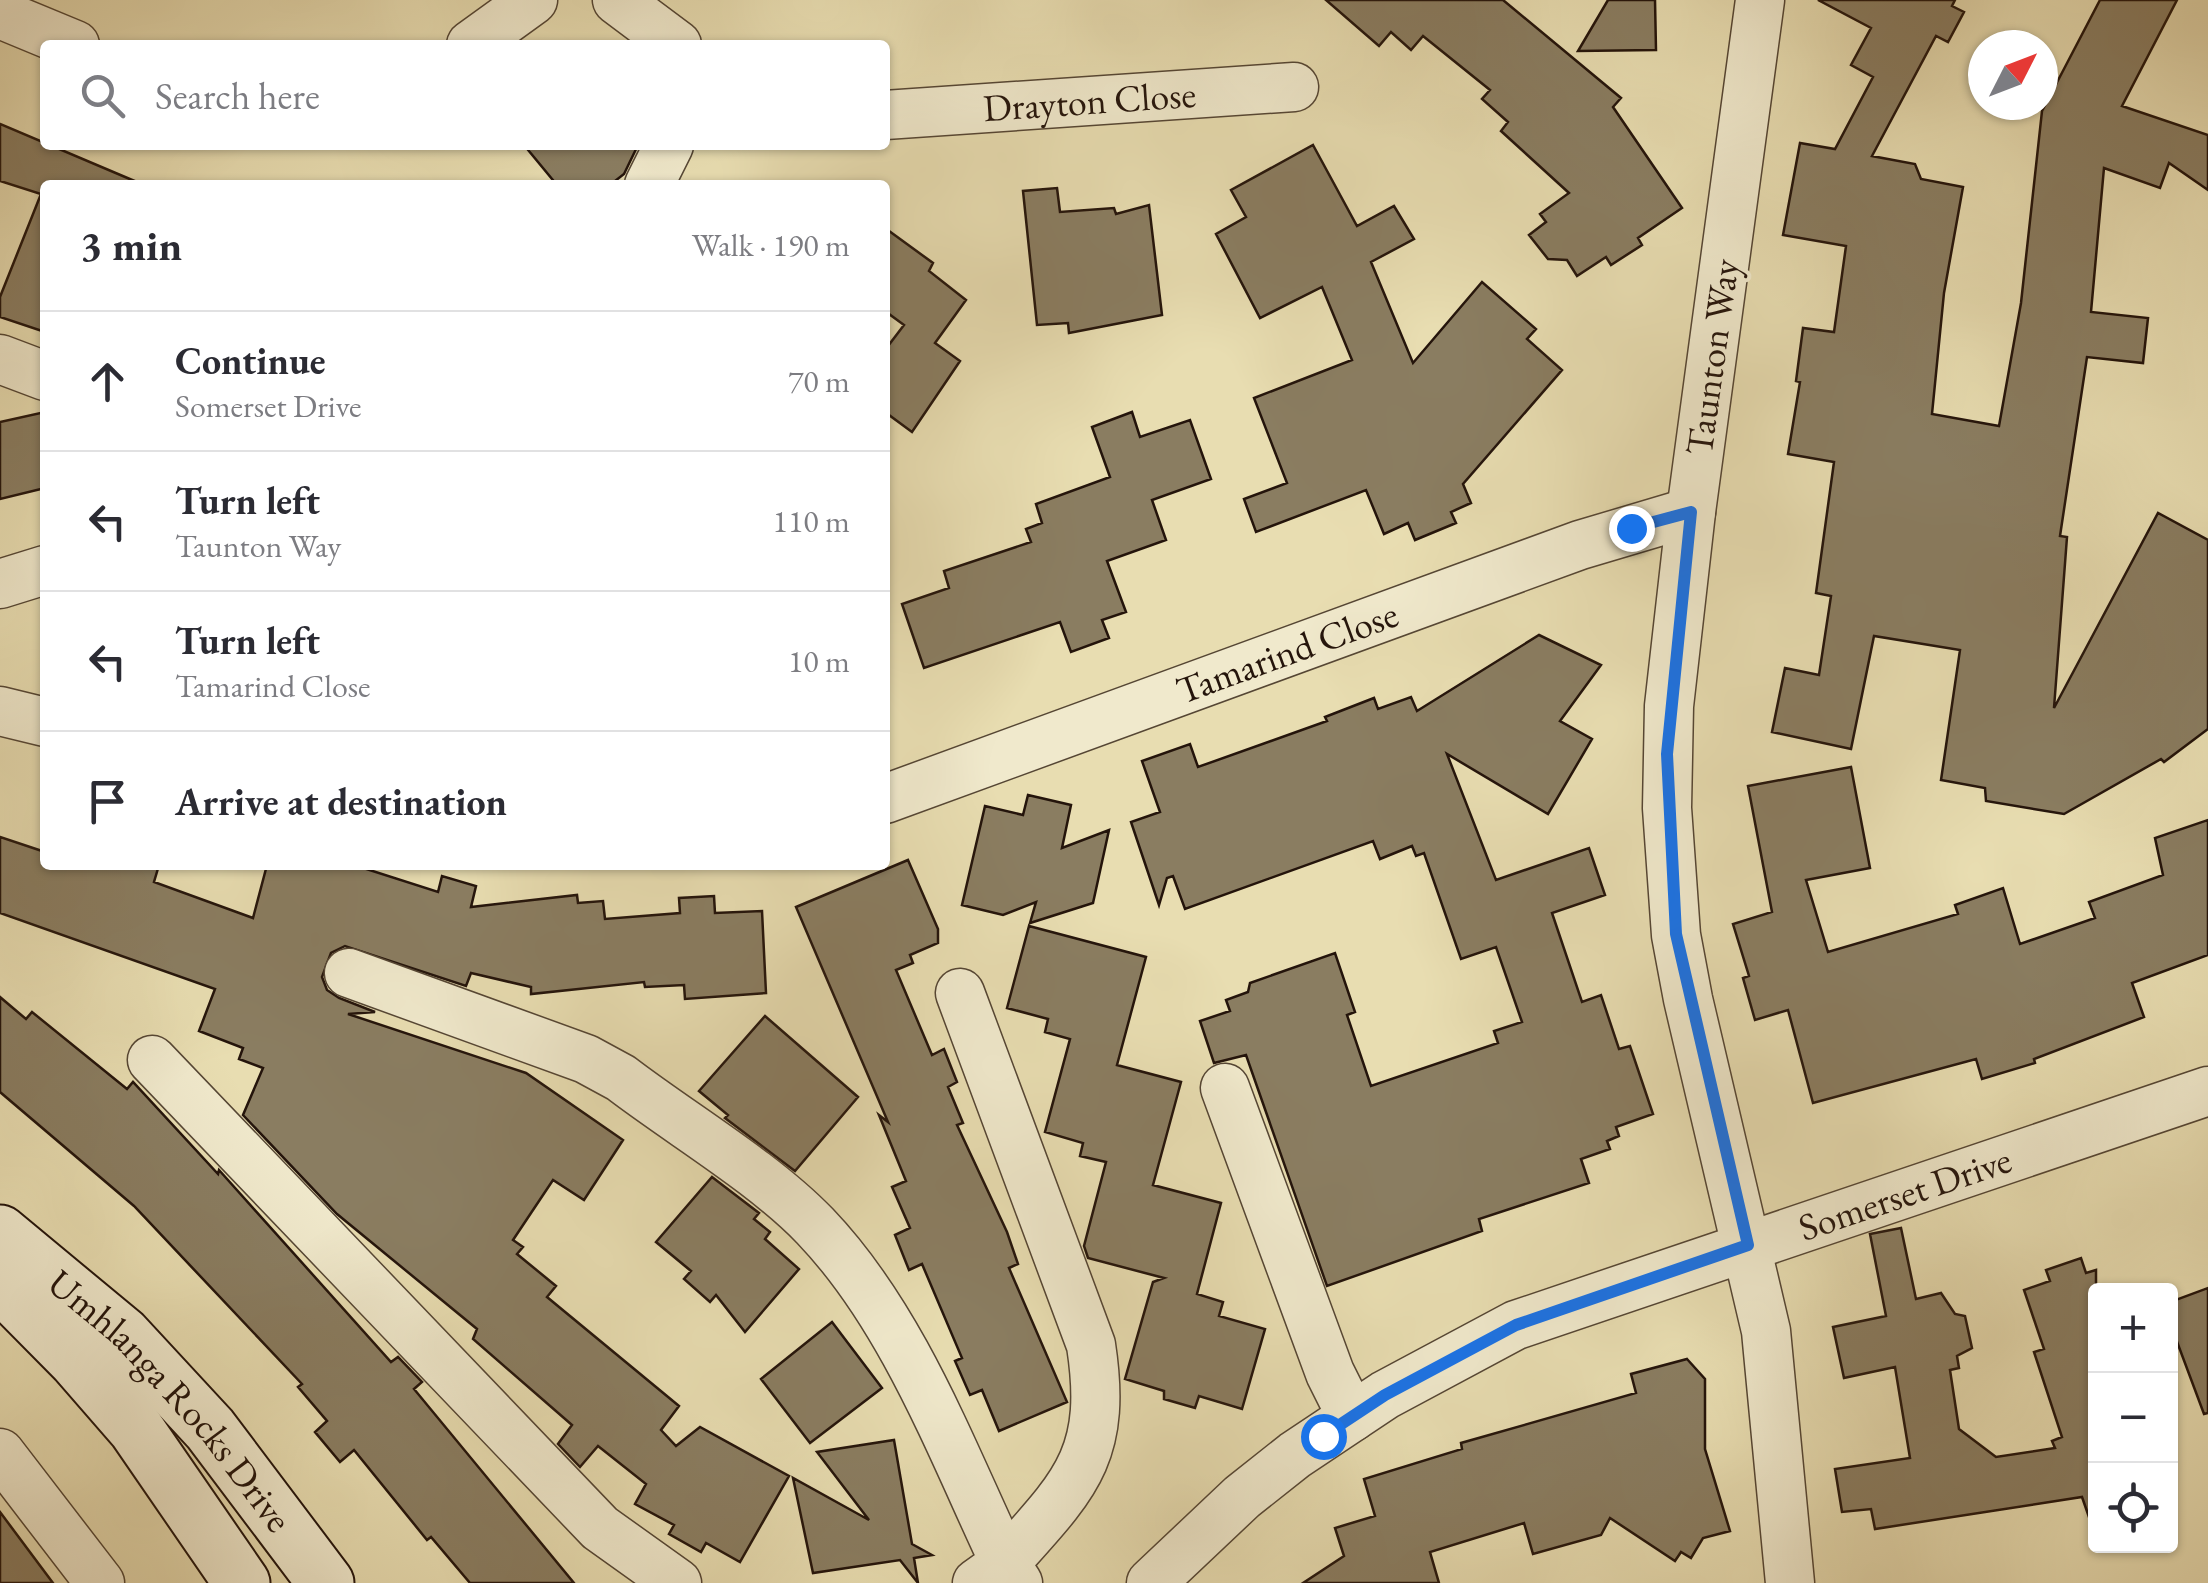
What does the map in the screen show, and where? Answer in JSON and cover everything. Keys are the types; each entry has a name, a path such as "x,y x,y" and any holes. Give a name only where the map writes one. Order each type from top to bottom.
{"main road":[{"name":"Umhlanga Rocks Drive","path":"0,1232 123,1335 186,1402 326,1583"},
{"name":"Umhlanga Rocks Drive","path":"0,1283 76,1360 136,1429 242,1583"}],"street":[{"path":"478,40 533,0"},
{"path":"617,0 669,40"},
{"name":"Taunton Way","path":"1760,0 1691,512 1667,754 1676,934 1766,1331 1790,1583"},
{"path":"0,14 63,40"},
{"name":"Drayton Close","path":"890,116 1294,87"},
{"path":"652,180 667,150"},
{"path":"0,359 40,374"},
{"name":"Tamarind Close","path":"890,797 1580,545 1691,512"},
{"path":"0,584 40,572"},
{"path":"0,711 40,721"},
{"path":"348,972 551,1044 620,1078 813,1224 843,1258 899,1345 1000,1576 1066,1494 1085,1461 1096,1419 1097,1385 1090,1345 960,993"},
{"path":"152,1060 600,1528 677,1583"},
{"path":"1225,1088 1330,1374 1352,1416"},
{"name":"Somerset Drive","path":"1151,1583 1242,1497 1352,1416 1516,1325 2208,1091"},
{"path":"0,1453 100,1583"}],"building":[{"path":"1326,0 1503,0 1621,98 1613,107 1682,208 1638,238 1642,245 1611,265 1606,257 1577,276 1567,260 1548,259 1529,235 1546,222 1540,214 1569,193 1501,131 1508,122 1482,99 1490,90 1423,36 1411,50 1391,32 1379,46"},
{"path":"1608,0 1655,0 1656,50 1578,51"},
{"path":"1818,0 1955,0 1952,6 1964,12 1948,42 1936,36 1872,156 1915,164 1921,179 1963,187 1944,293 1932,414 1999,426 2021,303 2041,120 2058,120 2058,80 2100,0 2177,0 2122,106 2208,135 2208,190 2169,163 2160,188 2104,168 2091,312 2148,318 2143,363 2087,357 2060,536 2067,537 2054,708 2158,513 2208,540 2208,729 2164,762 2161,759 2064,814 1986,801 1985,788 1941,780 1960,650 1874,636 1851,749 1772,732 1785,668 1819,675 1831,596 1816,593 1834,462 1788,454 1800,382 1796,381 1803,328 1834,332 1846,246 1783,235 1800,143 1835,149 1873,77 1851,65 1871,28"},
{"path":"0,124 40,141 40,150 61,150 132,180 40,180 40,194 0,181"},
{"path":"1313,145 1357,226 1394,206 1414,239 1371,262 1413,363 1482,282 1536,329 1527,339 1562,370 1463,484 1471,503 1451,512 1456,523 1415,540 1408,523 1384,534 1366,490 1256,532 1244,499 1287,483 1254,398 1352,360 1322,287 1260,318 1216,234 1246,217 1231,190"},
{"path":"528,150 636,150 624,174 616,180 553,180"},
{"path":"1057,188 1060,212 1114,208 1116,214 1149,205 1162,315 1069,333 1068,323 1037,325 1023,191"},
{"path":"40,197 40,330 0,317 0,297"},
{"path":"890,232 933,263 929,271 966,300 935,343 960,361 912,432 890,416 890,343 904,325 890,315"},
{"path":"1132,412 1140,437 1190,420 1211,479 1152,500 1166,540 1107,561 1126,612 1102,620 1109,638 1071,652 1060,622 924,668 902,604 949,588 944,571 1031,542 1026,529 1042,523 1036,504 1110,477 1092,427"},
{"path":"40,413 40,489 0,499 0,422"},
{"path":"1539,635 1601,665 1560,721 1592,739 1548,814 1447,754 1496,880 1589,848 1605,895 1552,913 1582,1002 1601,995 1619,1049 1630,1046 1653,1114 1616,1127 1619,1136 1607,1141 1610,1149 1581,1159 1589,1183 1479,1219 1482,1231 1327,1286 1246,1055 1214,1063 1200,1021 1230,1011 1226,1000 1248,992 1250,983 1335,953 1355,1012 1347,1015 1371,1086 1498,1043 1494,1031 1522,1022 1496,947 1461,959 1424,853 1416,856 1412,846 1380,859 1373,841 1185,909 1173,876 1167,878 1159,905 1131,822 1160,812 1142,761 1190,744 1198,767 1327,721 1325,717 1374,698 1378,709 1411,697 1417,711"},
{"path":"1851,767 1870,868 1806,880 1828,952 1958,914 1955,905 2003,888 2020,944 2095,918 2089,902 2163,875 2155,838 2208,820 2208,955 2132,983 2144,1017 2034,1059 2035,1063 1982,1079 1976,1059 1813,1103 1788,1010 1755,1020 1743,978 1749,976 1733,924 1772,912 1748,786"},
{"path":"1028,795 1071,805 1062,848 1109,830 1093,903 1030,923 1036,902 1003,915 962,905 985,806 1023,815"},
{"path":"0,837 40,850 40,870 158,870 154,882 253,918 266,870 370,870 438,892 442,876 476,886 471,907 577,895 578,903 603,901 605,919 680,913 679,898 714,896 715,913 762,911 766,993 685,999 684,985 645,987 644,982 531,994 531,987 471,973 466,986 345,946 331,953 322,977 327,990 339,998 375,1012 348,1014 526,1073 623,1140 584,1200 553,1180 513,1240 523,1247 517,1254 556,1286 547,1297 679,1406 661,1430 676,1446 700,1427 789,1476 740,1562 706,1543 701,1552 669,1534 674,1525 635,1504 646,1484 598,1446 580,1467 558,1444 572,1425 473,1339 477,1329 337,1214 243,1115 263,1068 239,1059 243,1048 199,1031 215,989 0,913"},
{"path":"908,860 938,929 938,943 910,955 913,963 896,970 932,1055 944,1049 957,1082 948,1087 963,1123 957,1125 1007,1232 1018,1264 1009,1268 1067,1402 999,1431 982,1390 970,1395 955,1361 962,1358 922,1264 909,1270 895,1235 910,1228 892,1187 906,1181 879,1115 888,1122 796,907"},
{"path":"1029,926 1146,957 1117,1065 1181,1082 1153,1185 1221,1203 1197,1294 1223,1302 1219,1316 1265,1329 1242,1409 1199,1396 1195,1408 1164,1399 1164,1391 1125,1379 1153,1282 1164,1278 1088,1258 1084,1246 1106,1162 1080,1156 1083,1143 1045,1132 1070,1039 1045,1032 1048,1019 1007,1008"},
{"path":"0,997 26,1019 32,1012 127,1089 133,1082 218,1174 219,1170 391,1362 398,1357 422,1382 414,1389 574,1583 470,1583 431,1537 427,1540 354,1450 340,1462 315,1432 327,1421 298,1387 302,1384 134,1206 0,1092"},
{"path":"765,1016 858,1097 795,1171 725,1118 728,1115 699,1091"},
{"path":"712,1177 759,1213 754,1219 770,1232 765,1239 799,1269 745,1332 716,1295 710,1302 684,1279 691,1271 656,1242"},
{"path":"1901,1228 1916,1299 1941,1293 1955,1314 1965,1316 1972,1348 1957,1356 1959,1368 1950,1370 1959,1429 1996,1457 2055,1448 2052,1441 2062,1437 2034,1352 2044,1349 2024,1290 2050,1281 2046,1270 2081,1258 2086,1273 2096,1270 2096,1283 2088,1283 2088,1514 2082,1497 1875,1529 1871,1509 1842,1512 1835,1469 1910,1458 1895,1367 1844,1378 1833,1327 1886,1316 1870,1234"},
{"path":"2208,1288 2208,1413 2204,1414 2178,1344 2178,1299"},
{"path":"832,1322 882,1388 810,1443 761,1379"},
{"path":"1687,1359 1705,1379 1705,1449 1730,1531 1703,1538 1691,1558 1681,1552 1675,1561 1610,1518 1601,1535 1533,1554 1524,1523 1430,1552 1439,1583 1303,1583 1344,1556 1335,1528 1375,1516 1364,1479 1462,1449 1461,1443 1636,1393 1631,1374"},
{"path":"894,1440 912,1544 932,1555 914,1558 918,1583 900,1560 813,1573 793,1478 869,1520 817,1452"},
{"path":"0,1512 53,1583 0,1583"}],"route":[{"path":"1323,1436 1385,1395 1516,1325 1748,1245 1676,934 1667,754 1691,512 1631,528"}]}
